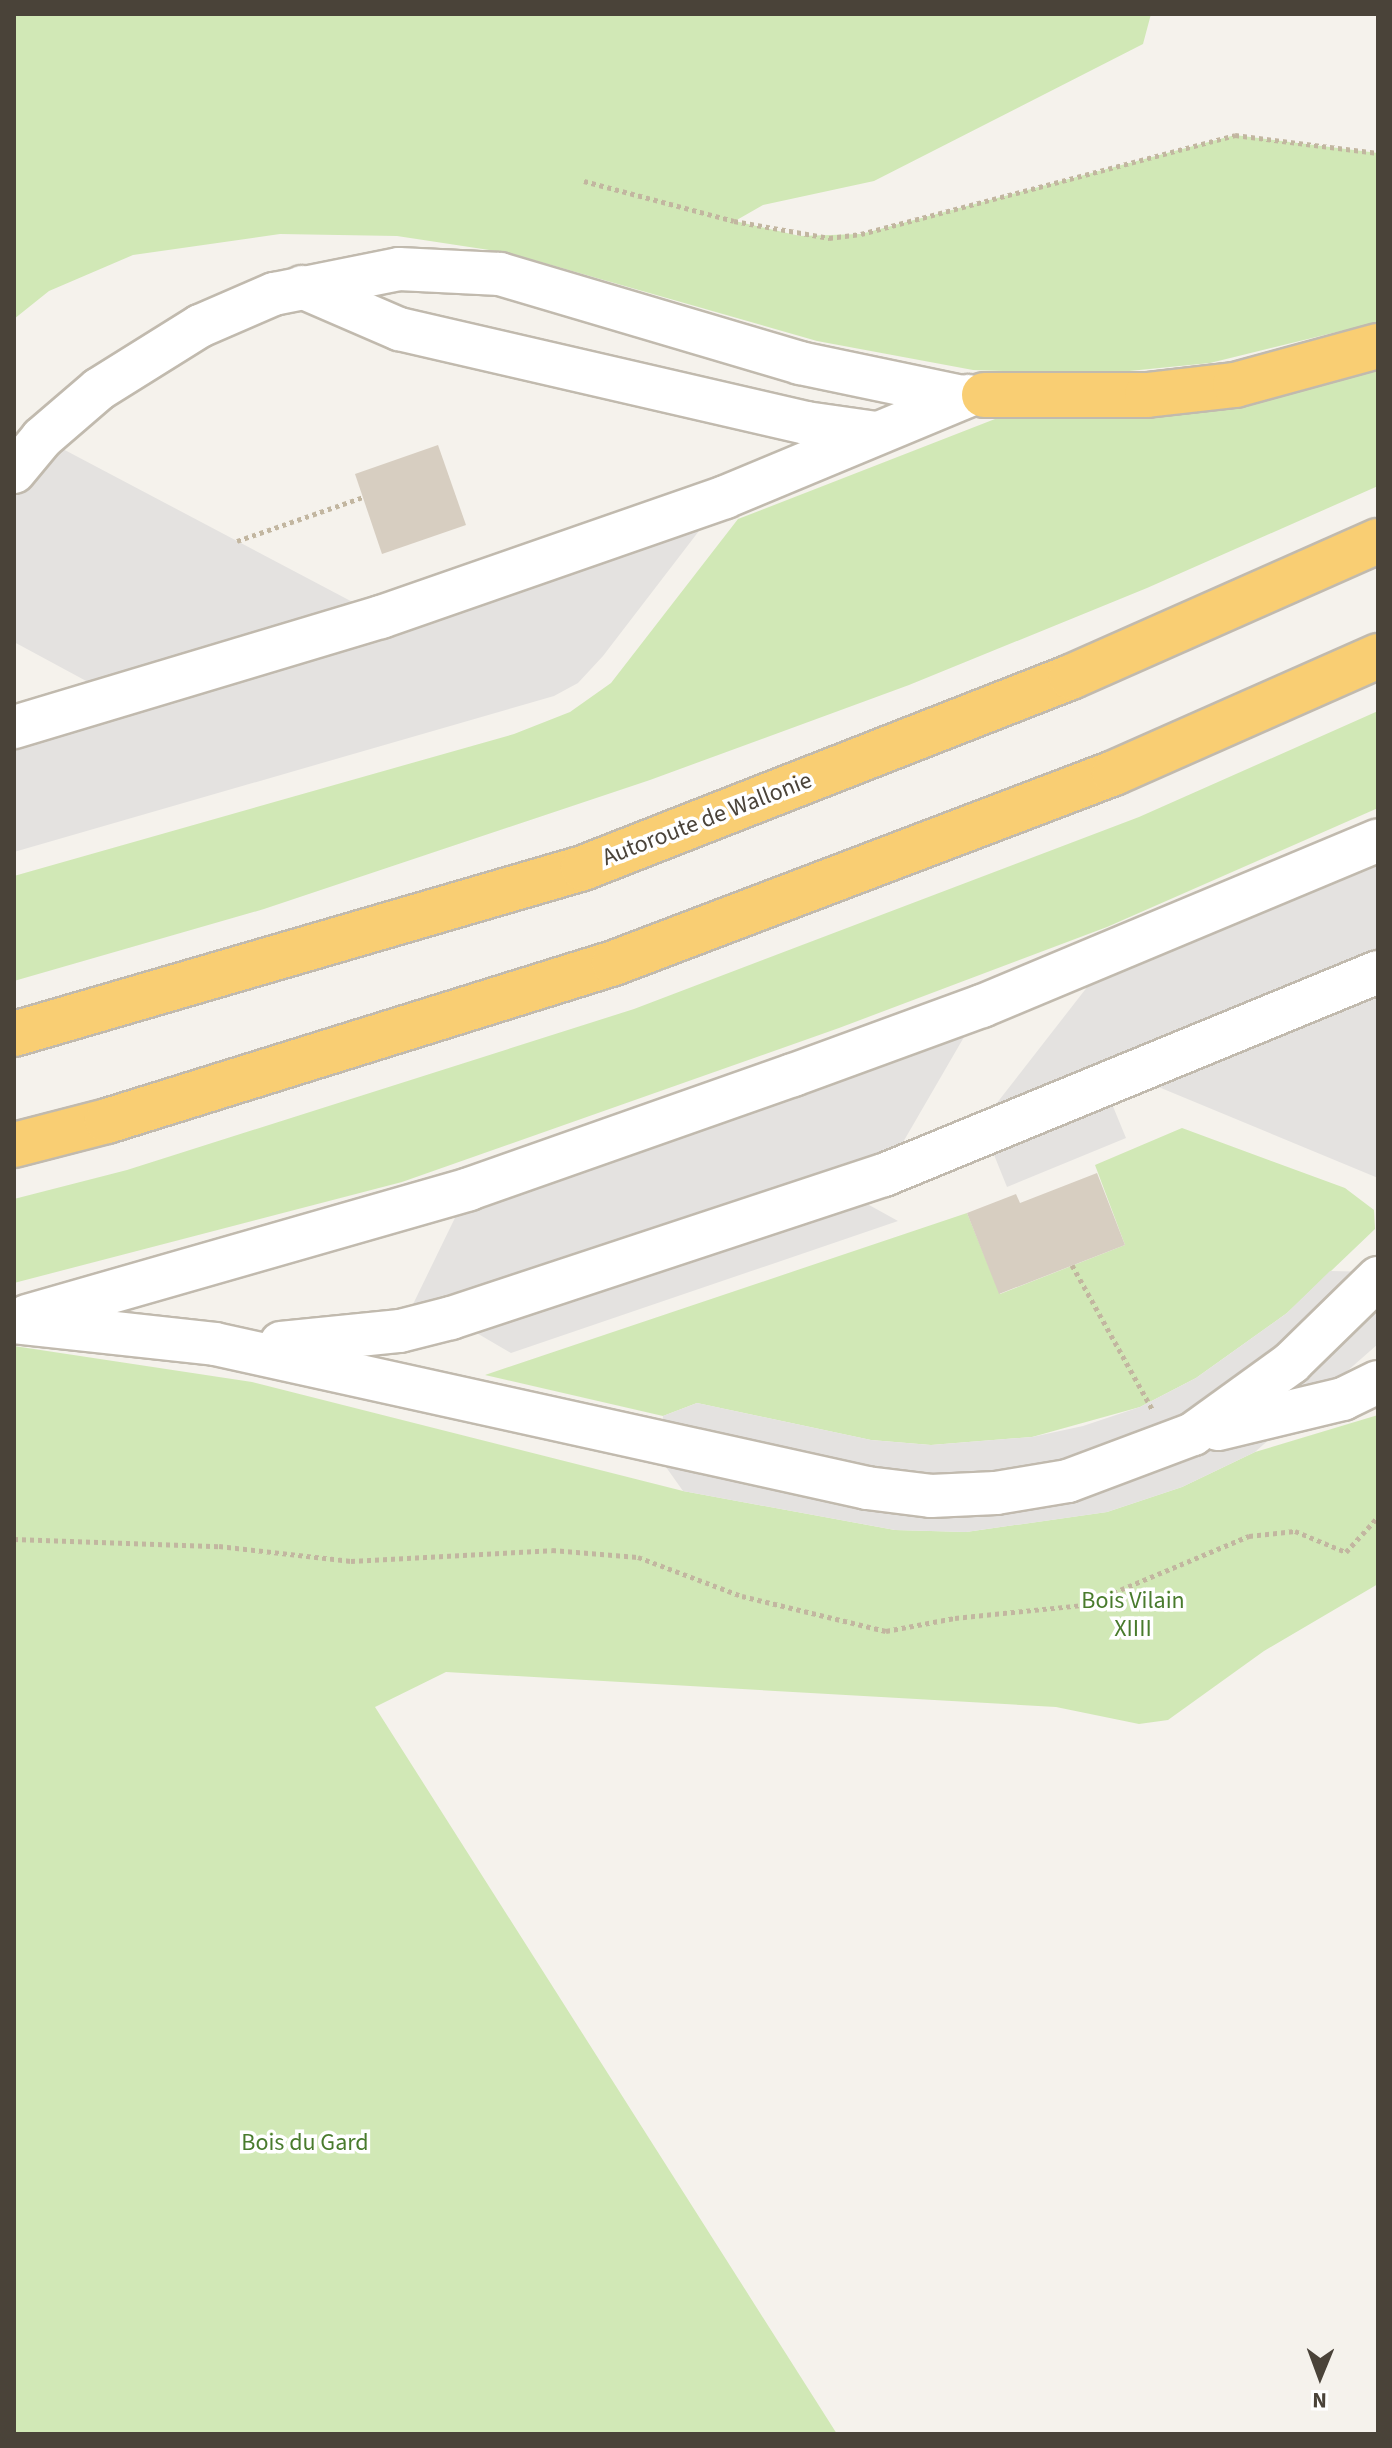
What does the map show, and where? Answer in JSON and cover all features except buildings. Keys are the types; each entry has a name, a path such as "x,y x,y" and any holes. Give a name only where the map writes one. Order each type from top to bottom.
{"highway":[{"path":"974,396 1147,395 1235,385 1378,346"},
{"name":"Autoroute de Wallonie","path":"14,1034 583,868 1071,677 1378,541"},
{"path":"14,1145 107,1121 614,963 1114,773 1378,656"}],"lane":[{"path":"14,472 42,438 99,389 200,326 302,287 399,269 500,274 800,363 974,396"},
{"path":"302,287 399,329 806,423 877,433"},
{"path":"14,727 381,617 725,497 974,396"},
{"path":"14,1321 469,1189 982,1006 1378,840"},
{"path":"215,1344 320,1343 400,1331 465,1314 884,1175 1378,972"},
{"path":"1181,1440 1291,1363 1378,1278"},
{"path":"14,1321 215,1344 867,1488 931,1496 996,1493 1068,1481 1181,1440 1343,1399 1378,1382"}],"path":[{"path":"584,181 734,221 829,238 861,234 1235,135 1378,153"},
{"path":"237,541 363,497"},
{"path":"1072,1265 1181,1440"},
{"path":"14,1539 219,1546 351,1561 552,1550 638,1557 742,1596 886,1631 955,1618 1084,1605 1249,1536 1295,1531 1346,1552 1378,1517"}],"green space":[{"path":"14,14 1151,14 1143,44 874,181 763,205 735,221 800,236 861,234 1235,135 1378,153 1378,322 1210,363 1099,374 973,370 817,341 509,253 397,236 280,234 133,255 49,291 14,319"},
{"path":"1378,363 1378,486 1147,588 909,685 650,780 264,909 14,981 14,876 514,734 570,712 611,683 738,519 995,419 1148,413"},
{"path":"1378,711 1378,808 1107,927 839,1028 402,1182 14,1283 14,1199 127,1170 634,1009 1139,817"},
{"path":"1182,1128 1345,1188 1374,1210 1375,1229 1287,1313 1196,1378 1140,1407 1032,1437 931,1445 871,1440 697,1403 663,1416 485,1375 967,1213 1000,1294 1125,1245 1095,1165"},
{"name":"Bois du Gard","path":"14,1346 252,1382 683,1491 895,1530 966,1532 1107,1512 1182,1487 1255,1452 1378,1415 1378,1584 1264,1651 1168,1720 1139,1724 1056,1707 446,1672 375,1707 837,2434 14,2434"}],"shaded area":[{"path":"42,438 381,617 725,497 603,656 578,683 554,696 14,852 14,727 114,696 14,642 14,472"},
{"path":"1378,840 1378,1178 1132,1076 1105,1087 1126,1138 1007,1187 986,1135 993,1108 1116,950"},
{"path":"982,1006 884,1175 842,1190 898,1221 511,1353 451,1318 400,1331 469,1189"},
{"path":"1330,1271 1378,1272 1378,1344 1255,1452 1182,1487 1107,1512 966,1532 895,1530 683,1491 661,1460 663,1416 697,1403 871,1440 931,1445 1032,1437 1083,1426 1140,1407 1196,1378 1287,1313"}],"park label":[{"name":"Bois Vilain XIIII","path":"1133,1615"}]}
